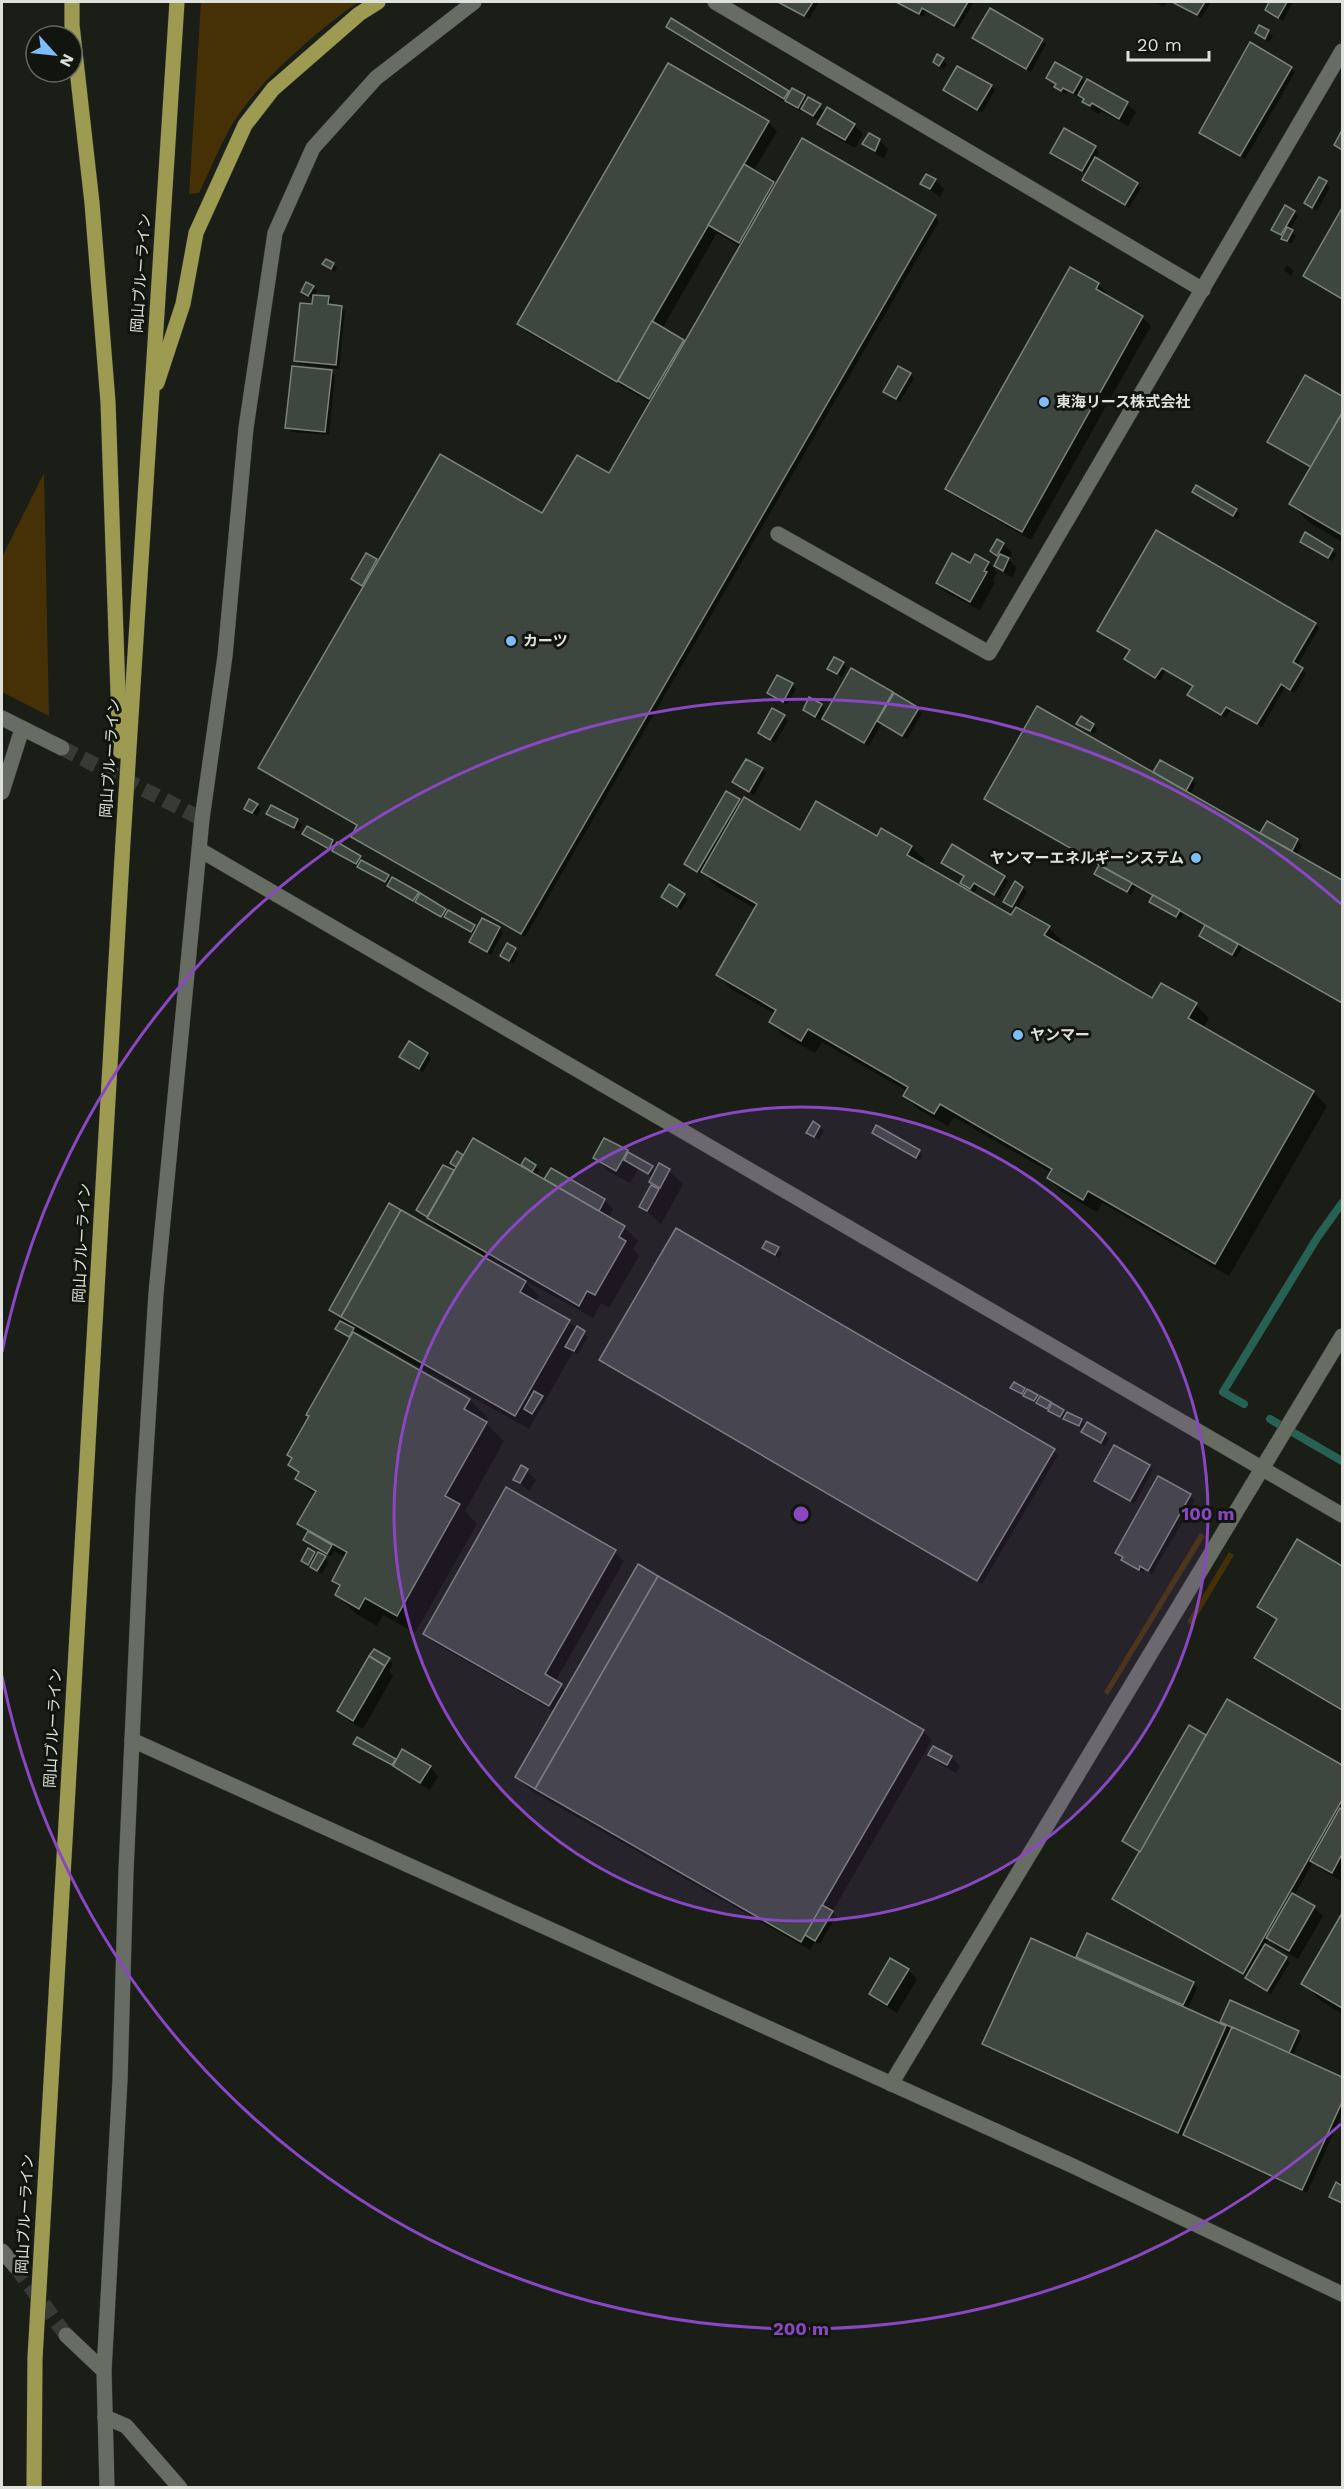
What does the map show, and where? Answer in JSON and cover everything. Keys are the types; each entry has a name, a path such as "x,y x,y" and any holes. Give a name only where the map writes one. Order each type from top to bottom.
{"main road":[{"path":"72,2 72,25 92,203 108,402 123,841"},
{"name":"岡山ブルーライン","path":"34,2487 34,2358 123,841 177,2"},
{"path":"150,405 183,304 196,232 244,125 273,89 359,14 378,2"}],"street":[{"path":"107,2487 104,2371 120,2080 143,1500 156,1293 202,819 225,656 246,428 275,233 313,148 376,78 474,2"},
{"path":"715,2 1203,291"},
{"path":"778,534 989,653 1342,51"},
{"path":"2,718 62,748"},
{"path":"2,792 21,729"},
{"path":"200,850 1342,1515"},
{"path":"891,2084 1342,1336"},
{"path":"132,1740 1073,2166 1342,2294"},
{"path":"2,2251 16,2267"},
{"path":"66,2335 104,2371"},
{"path":"105,2417 126,2426 180,2487"}],"shaded area":[{"path":"201,2 359,2 306,43 254,95 229,130 199,193 189,194"},
{"path":"44,473 49,716 2,692 2,557"},
{"path":"1200,1533 1205,1536 1108,1695 1104,1692"},
{"path":"1229,1552 1234,1555 1192,1625 1187,1622"}],"building":[{"path":"778,2 813,2 804,16"},
{"path":"896,2 968,2 954,26 922,8 919,14"},
{"path":"1172,2 1205,2 1197,15"},
{"path":"1269,2 1287,2 1278,18 1265,10"},
{"path":"990,8 1043,39 1026,69 972,38"},
{"path":"671,18 789,91 784,99 666,27"},
{"path":"1259,25 1269,30 1265,39 1255,33"},
{"path":"1250,42 1292,67 1240,156 1199,133"},
{"path":"937,54 944,58 939,66 933,62"},
{"path":"1055,62 1082,77 1073,93 1063,88 1061,91 1054,87 1056,84 1046,78"},
{"path":"668,63 769,121 617,382 517,324"},
{"path":"957,66 992,85 977,110 943,90"},
{"path":"1087,79 1128,102 1119,119 1092,103 1090,106 1082,102 1084,99 1078,95"},
{"path":"792,88 805,95 798,108 785,101"},
{"path":"808,97 821,104 813,116 801,109"},
{"path":"827,107 855,124 845,140 817,124"},
{"path":"1064,128 1096,146 1082,171 1050,153"},
{"path":"1342,130 1342,150 1334,145"},
{"path":"869,133 880,139 875,151 862,144"},
{"name":"カーツ","path":"802,138 936,215 521,934 351,837 357,825 258,768 440,454 542,513 577,455 609,473"},
{"path":"1095,157 1138,183 1125,205 1082,180"},
{"path":"744,164 774,182 739,243 708,225"},
{"path":"926,174 936,179 930,189 920,184"},
{"path":"1319,177 1327,181 1312,208 1304,203"},
{"path":"1285,205 1295,211 1281,235 1271,230"},
{"path":"1342,208 1342,299 1303,276"},
{"path":"1287,227 1293,230 1287,241 1281,239"},
{"path":"326,259 334,263 331,269 322,264"},
{"name":"東海リース株式会社","path":"1070,267 1099,283 1096,289 1143,316 1022,532 945,489"},
{"path":"306,282 314,286 308,296 301,292"},
{"path":"313,295 329,296 328,304 342,306 336,365 294,361 300,303 312,304"},
{"path":"652,321 684,340 649,399 618,381"},
{"path":"292,366 332,370 325,432 285,428"},
{"path":"898,366 911,373 896,399 883,392"},
{"path":"1305,375 1342,396 1342,413 1311,467 1267,442"},
{"path":"1342,413 1342,535 1289,504"},
{"path":"1196,485 1237,509 1233,516 1192,492"},
{"path":"1156,530 1316,623 1293,662 1303,668 1290,690 1281,684 1257,724 1226,707 1221,715 1187,695 1193,686 1162,668 1155,678 1124,659 1130,650 1097,631"},
{"path":"1305,532 1333,549 1328,558 1300,542"},
{"path":"997,539 1004,543 997,556 990,551"},
{"path":"366,553 377,559 362,586 351,579"},
{"path":"952,553 970,563 975,554 989,562 984,571 987,572 970,602 936,583"},
{"path":"1000,554 1009,558 1003,571 994,566"},
{"path":"834,657 844,662 837,674 827,669"},
{"path":"851,668 893,692 864,743 822,719"},
{"path":"777,675 793,683 783,702 767,693"},
{"path":"894,693 919,708 902,736 877,721"},
{"path":"809,697 822,704 815,717 803,710"},
{"name":"ヤンマーエネルギーシステム","path":"1037,706 1342,880 1342,1003 984,799"},
{"path":"772,708 785,715 770,740 758,733"},
{"path":"1081,716 1094,724 1090,731 1076,724"},
{"path":"746,759 763,768 749,792 732,782"},
{"path":"1160,760 1193,778 1186,791 1153,772"},
{"path":"726,791 740,799 697,872 684,864"},
{"name":"ヤンマー","path":"744,797 800,830 816,801 877,836 881,828 912,846 907,855 1011,915 1016,907 1050,926 1044,935 1152,998 1161,983 1197,1003 1188,1018 1314,1091 1215,1264 1088,1191 1083,1200 1047,1178 1052,1169 940,1104 934,1114 903,1096 908,1087 808,1029 801,1041 769,1022 776,1010 716,975 757,904 701,872"},
{"path":"249,799 258,804 252,813 244,809"},
{"path":"271,805 298,819 294,828 266,814"},
{"path":"1267,821 1298,839 1292,851 1260,833"},
{"path":"307,826 333,840 329,849 302,834"},
{"path":"337,842 361,856 356,864 332,851"},
{"path":"952,844 1005,876 994,895 974,883 970,889 960,883 964,876 941,863"},
{"path":"361,860 389,875 385,882 357,867"},
{"path":"1099,865 1132,883 1127,892 1094,874"},
{"path":"392,877 419,892 413,901 387,886"},
{"path":"1015,881 1023,887 1012,907 1003,902"},
{"path":"669,884 685,894 677,907 661,897"},
{"path":"420,893 446,909 441,917 415,902"},
{"path":"1153,895 1180,910 1176,917 1149,902"},
{"path":"448,910 475,925 471,932 444,917"},
{"path":"482,918 500,927 487,952 469,942"},
{"path":"1205,925 1238,944 1232,955 1199,936"},
{"path":"507,943 516,948 509,961 500,956"},
{"path":"409,1041 428,1053 419,1069 399,1057"},
{"path":"813,1121 820,1126 814,1137 806,1133"},
{"path":"876,1125 920,1150 916,1158 872,1133"},
{"path":"473,1138 625,1226 619,1237 626,1241 595,1295 587,1291 579,1306 427,1218"},
{"path":"604,1138 628,1150 616,1171 593,1158"},
{"path":"457,1151 463,1155 456,1167 450,1163"},
{"path":"628,1152 653,1166 648,1174 624,1160"},
{"path":"525,1158 536,1165 532,1172 521,1165"},
{"path":"659,1163 670,1169 660,1188 649,1182"},
{"path":"443,1165 454,1170 427,1217 416,1210"},
{"path":"551,1168 605,1199 599,1211 544,1179"},
{"path":"651,1185 659,1189 647,1211 639,1207"},
{"path":"389,1203 401,1210 341,1317 329,1310"},
{"path":"401,1210 526,1281 520,1292 570,1320 515,1416 341,1317"},
{"path":"676,1228 1055,1449 977,1581 599,1360"},
{"path":"766,1241 779,1247 775,1255 762,1248"},
{"path":"340,1321 354,1328 349,1337 335,1329"},
{"path":"577,1326 585,1331 574,1351 565,1347"},
{"path":"353,1332 470,1399 464,1409 487,1422 445,1496 460,1504 397,1616 365,1598 359,1609 335,1595 340,1585 332,1581 347,1552 297,1524 316,1491 295,1479 299,1472 288,1465 292,1458 287,1455 309,1416 306,1415"},
{"path":"1014,1382 1025,1388 1022,1394 1010,1388"},
{"path":"1027,1389 1038,1395 1034,1401 1023,1396"},
{"path":"534,1391 543,1396 532,1414 524,1409"},
{"path":"1040,1396 1051,1402 1047,1409 1036,1403"},
{"path":"1052,1403 1064,1410 1060,1417 1048,1411"},
{"path":"1067,1412 1082,1419 1079,1426 1063,1419"},
{"path":"1087,1422 1106,1433 1101,1443 1081,1432"},
{"path":"1114,1445 1150,1465 1130,1501 1094,1481"},
{"path":"521,1465 528,1469 520,1483 513,1480"},
{"path":"1158,1476 1191,1494 1148,1571 1140,1566 1139,1570 1121,1560 1123,1557 1115,1553"},
{"path":"506,1487 616,1550 545,1674 562,1684 549,1706 423,1634"},
{"path":"308,1531 332,1545 327,1554 303,1540"},
{"path":"1297,1539 1342,1566 1342,1710 1254,1658 1277,1619 1257,1607"},
{"path":"308,1548 315,1552 308,1565 301,1561"},
{"path":"318,1552 326,1556 317,1571 310,1567"},
{"path":"638,1564 658,1576 535,1789 515,1777"},
{"path":"658,1576 924,1730 801,1942 535,1789"},
{"path":"374,1649 390,1658 385,1666 369,1656"},
{"path":"369,1656 385,1666 353,1721 337,1711"},
{"path":"1227,1699 1342,1765 1342,1800 1243,1974 1112,1899"},
{"path":"1189,1725 1206,1735 1140,1852 1122,1841"},
{"path":"357,1737 396,1759 392,1765 353,1744"},
{"path":"933,1746 952,1756 947,1765 928,1755"},
{"path":"402,1749 431,1766 420,1783 393,1766"},
{"path":"1340,1808 1342,1810 1342,1854 1332,1873 1310,1861"},
{"path":"1292,1893 1315,1906 1289,1951 1266,1938"},
{"path":"822,1905 833,1911 815,1941 805,1935"},
{"path":"1342,1913 1342,2008 1301,1984"},
{"path":"1087,1933 1194,1982 1183,2005 1076,1957"},
{"path":"1031,1938 1226,2026 1178,2133 982,2044"},
{"path":"1265,1944 1287,1957 1267,1991 1245,1978"},
{"path":"890,1958 909,1969 887,2005 869,1994"},
{"path":"1230,2000 1299,2031 1289,2053 1220,2022"},
{"path":"1232,2027 1342,2077 1342,2102 1302,2190 1183,2135"},
{"path":"1336,2182 1342,2186 1342,2203 1329,2197"}],"waterway":[{"path":"1244,1404 1223,1392 1317,1238 1342,1203"},
{"path":"1270,1419 1342,1461"}],"tunnel":[{"path":"62,748 202,819"},
{"path":"16,2267 66,2335"}],"place":[{"name":"東海リース株式会社","path":"1044,402"},
{"name":"カーツ","path":"511,641"},
{"name":"ヤンマーエネルギーシステム","path":"1196,858"},
{"name":"ヤンマー","path":"1018,1035"}]}
